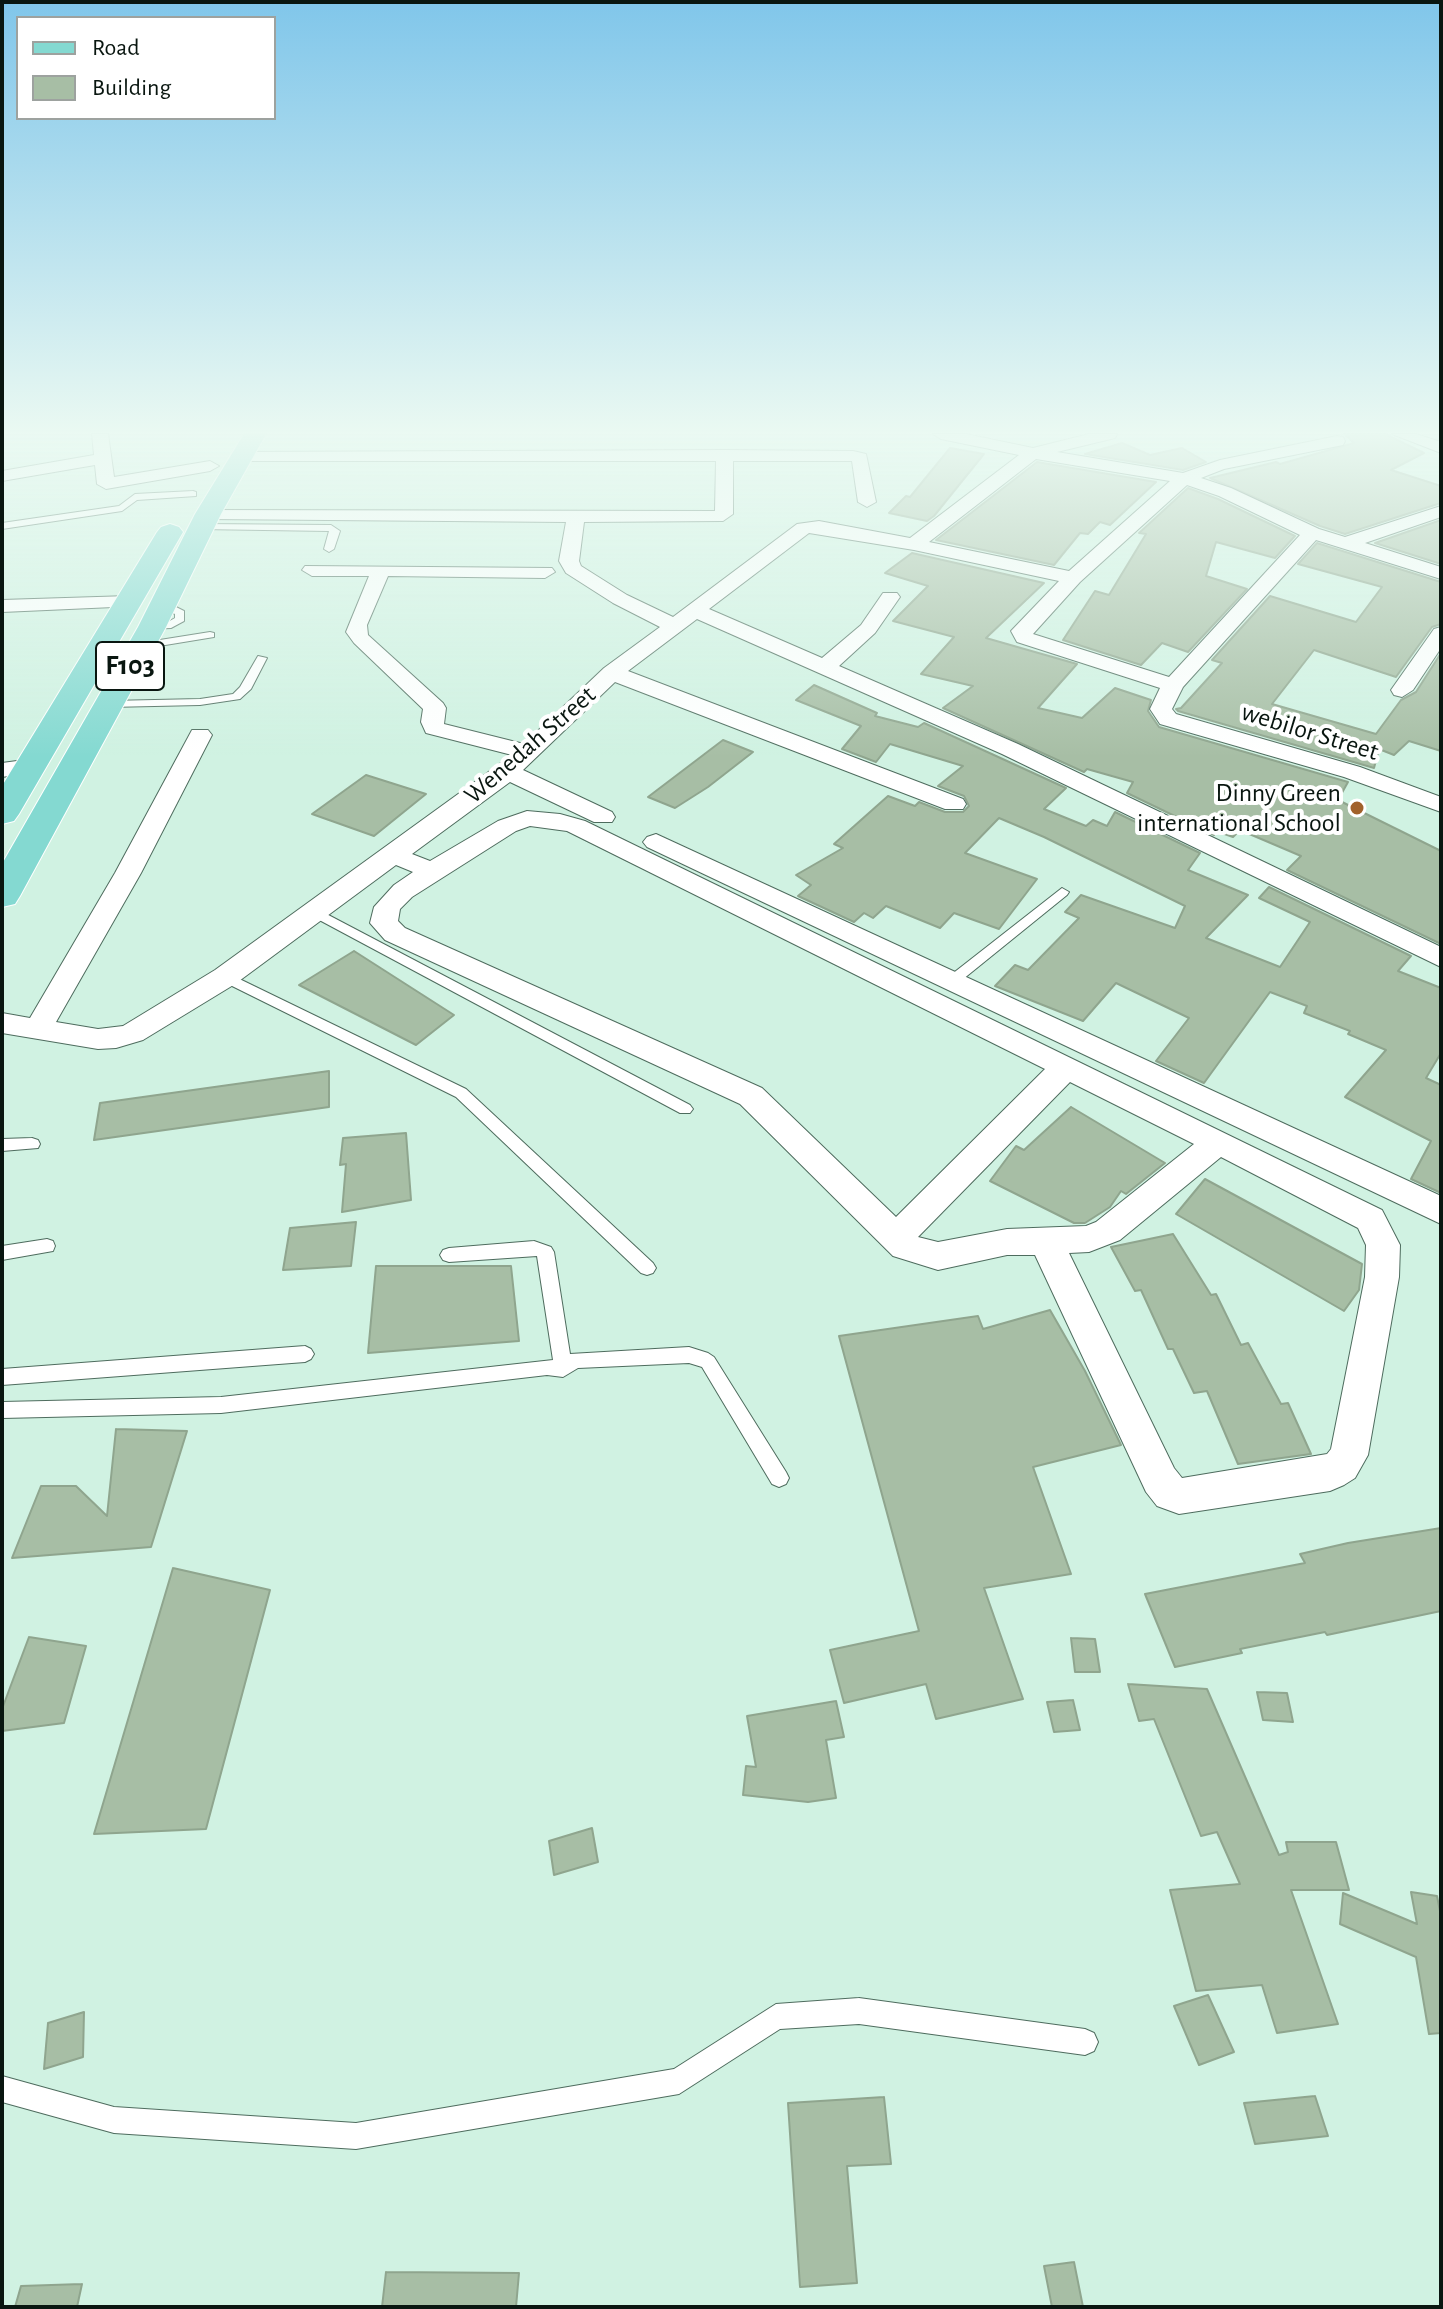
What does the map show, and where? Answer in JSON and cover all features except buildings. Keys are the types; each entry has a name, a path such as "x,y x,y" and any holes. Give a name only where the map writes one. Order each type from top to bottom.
{"main road":[{"name":"F103","path":"2,814 129,602 177,542"},
{"name":"F103","path":"2,896 152,626 188,542"}],"street":[{"path":"572,542 569,561 573,569 620,599 675,626"},
{"name":"Wenedah Street","path":"2,1023 98,1039 116,1038 133,1033 225,977 518,762 612,673 786,542"},
{"name":"Wenedah Street","path":"901,542 1073,578"},
{"path":"1113,542 1073,578 1020,634 1173,685 1304,542"},
{"path":"1337,542 1441,573"},
{"path":"1344,544 1351,542"},
{"path":"312,570 545,572"},
{"path":"381,571 357,625 361,639 435,708 434,728 518,762 952,981 1441,1211"},
{"path":"824,668 868,629 890,597"},
{"path":"2,606 129,602"},
{"path":"694,610 1010,749 1441,958"},
{"path":"1402,690 1441,633"},
{"path":"612,673 954,804"},
{"name":"webilor Street","path":"1173,685 1161,709 1168,719 1352,772 1441,805"},
{"path":"37,1030 128,873 200,735"},
{"path":"2,770 32,766"},
{"path":"1046,1241 1160,1480 1171,1493 1179,1496 1315,1475 1341,1466 1349,1455 1382,1277 1383,1245 1370,1219 1218,1142 560,821 527,818 507,826 432,871 403,891 387,907 384,923 395,934 751,1096 895,1239 922,1254 938,1256 1007,1242 1089,1239 1108,1231 1218,1142"},
{"path":"393,855 432,871"},
{"path":"895,1239 1065,1068"}],"lane":[{"path":"329,549 331,542"},
{"path":"152,626 210,635"},
{"path":"109,704 200,702 236,697 245,689 262,658"},
{"path":"952,981 1062,892"},
{"path":"315,912 685,1109"},
{"path":"225,977 461,1093 647,1268"},
{"path":"2,1145 32,1144"},
{"path":"2,1253 47,1246"},
{"path":"449,1255 534,1248 545,1252 563,1369"},
{"path":"2,1377 305,1354"},
{"path":"2,1410 221,1405 547,1367 563,1369 574,1360 689,1355 708,1362 779,1478"},
{"path":"2,2089 114,2120 356,2136 679,2081 776,2017 859,2011 1085,2042"}],"place":[{"name":"Dinny Green international School","path":"1357,808"}]}
